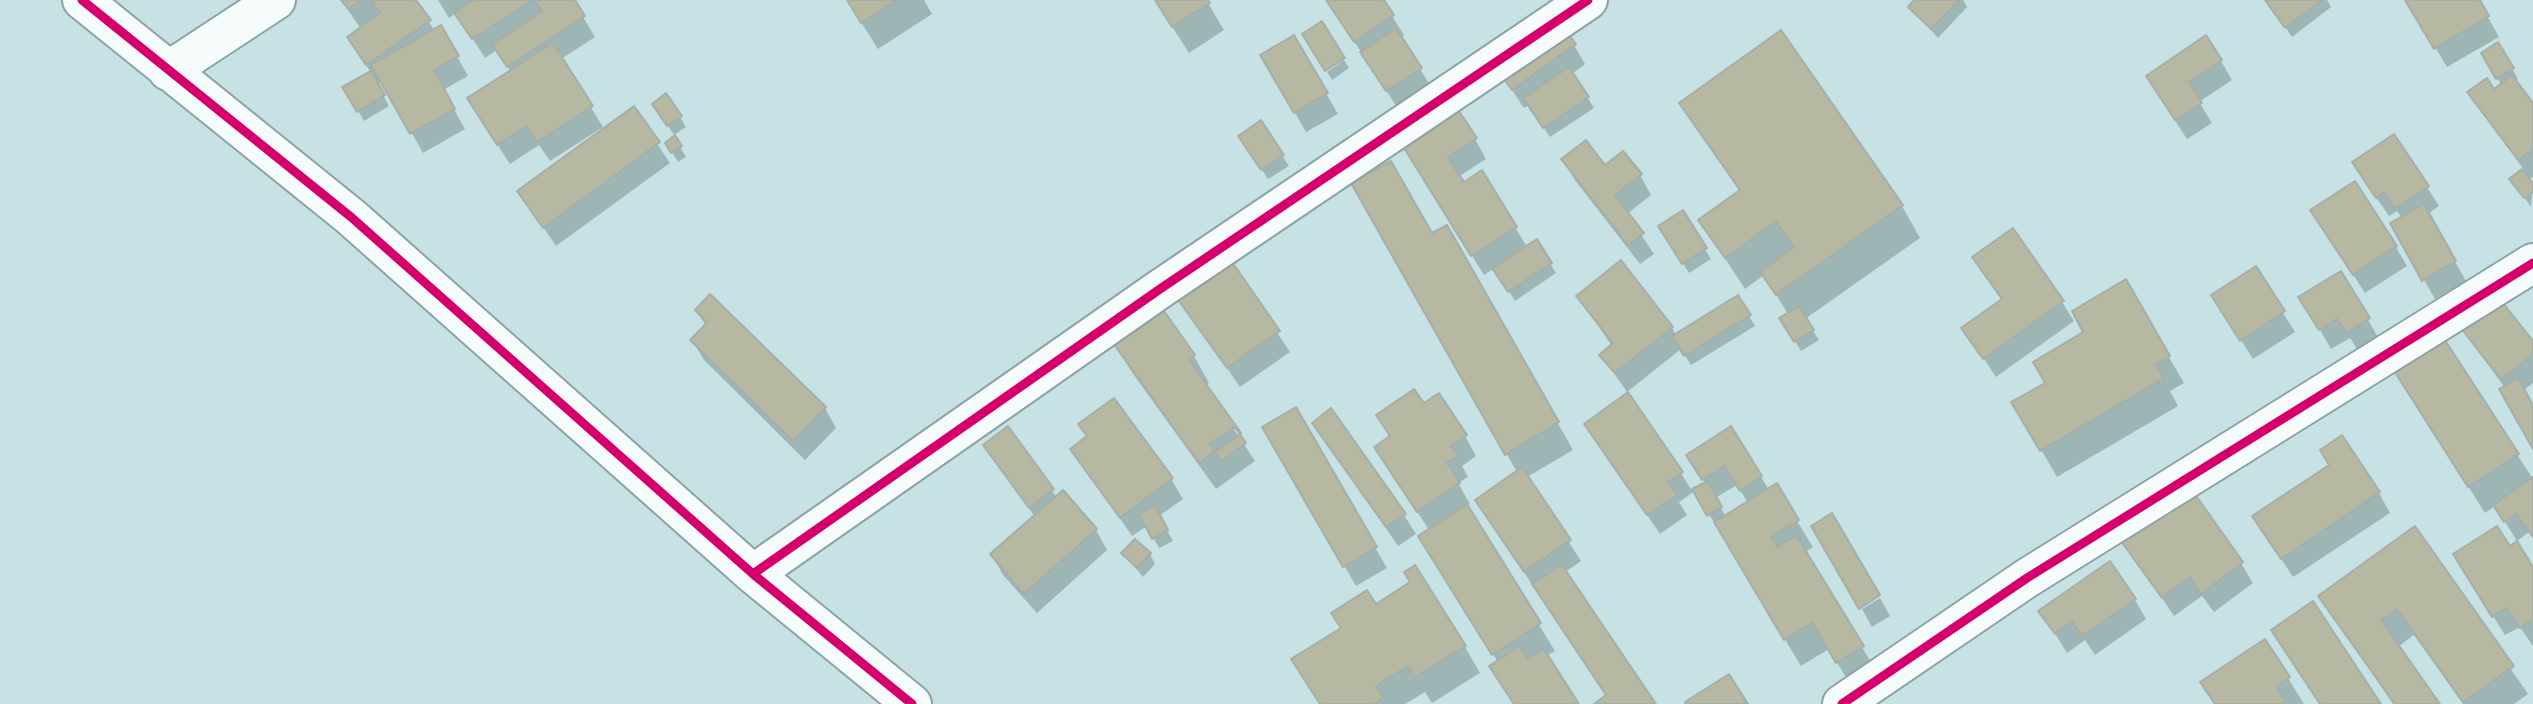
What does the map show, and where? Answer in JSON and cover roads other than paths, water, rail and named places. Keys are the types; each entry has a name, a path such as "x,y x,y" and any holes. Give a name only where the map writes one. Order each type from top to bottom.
{"street":[{"path":"82,0 351,217 753,574 912,704"},
{"path":"168,71 276,0"},
{"path":"753,574 1160,289 1588,0"},
{"path":"1842,704 2027,578 2533,263"}]}
